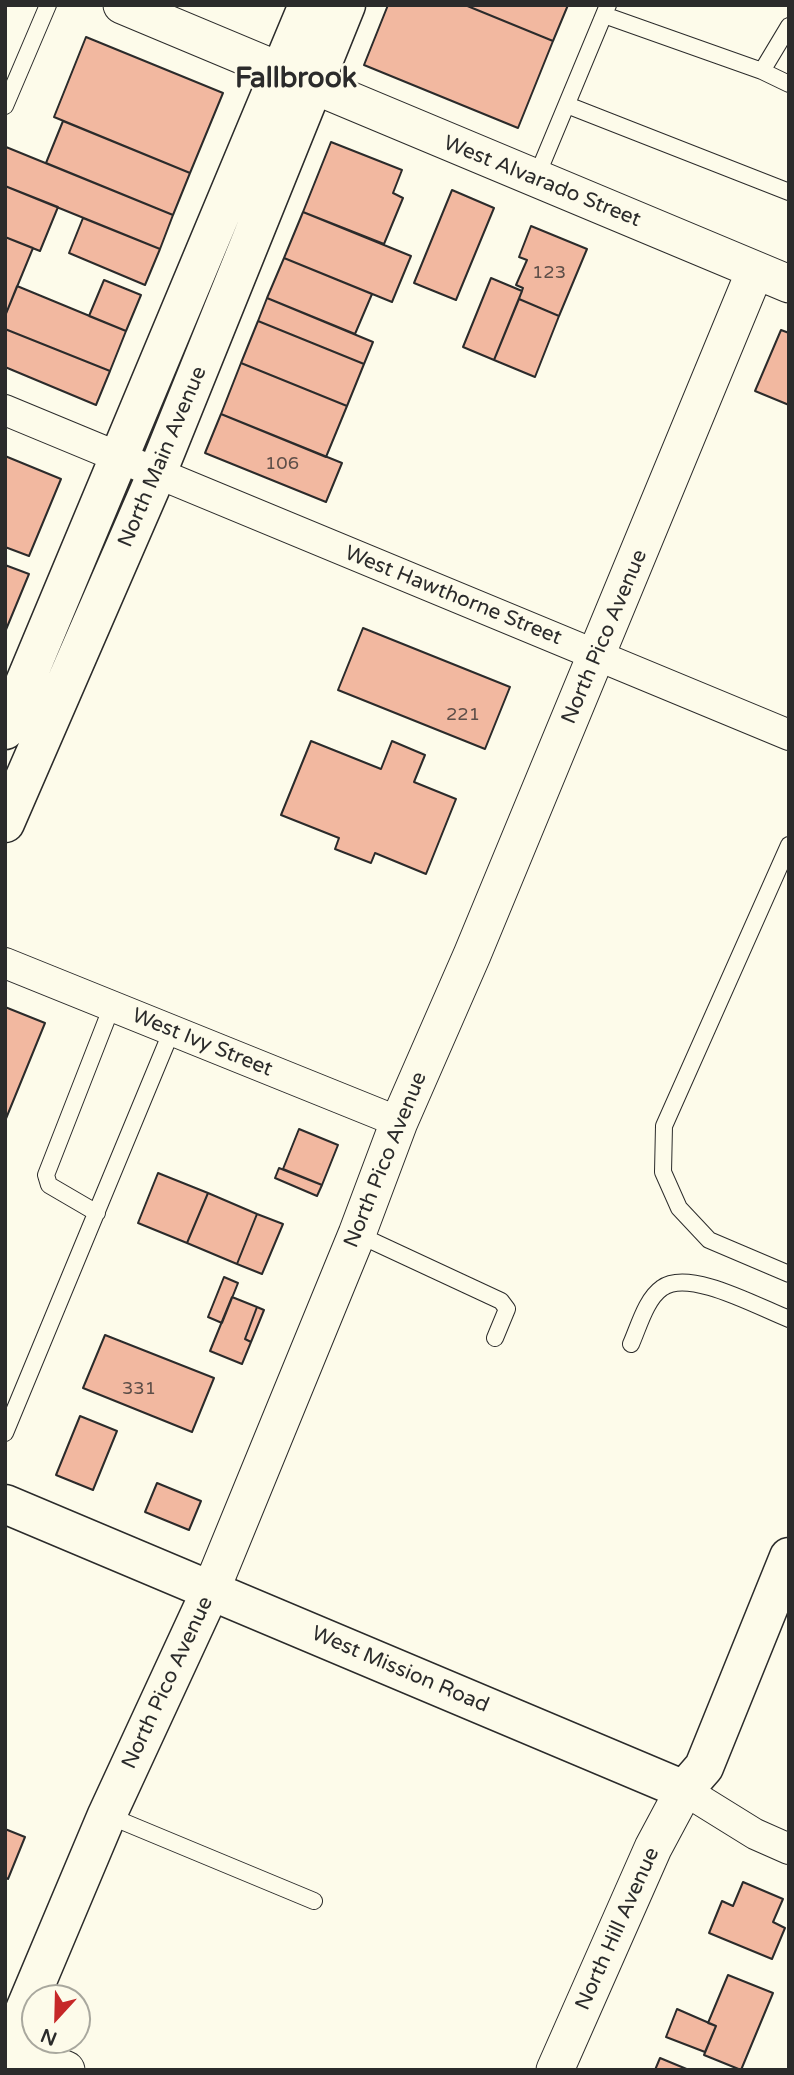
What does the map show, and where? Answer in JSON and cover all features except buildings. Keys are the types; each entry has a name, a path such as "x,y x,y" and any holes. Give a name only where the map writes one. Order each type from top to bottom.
{"main road":[{"path":"296,80 308,5"},
{"path":"296,80 346,5"},
{"name":"North Main Avenue","path":"5,730 118,456 296,80"},
{"name":"North Main Avenue","path":"5,823 157,473 296,80"},
{"name":"West Mission Road","path":"5,1504 684,1790"},
{"path":"684,1790 704,1767 789,1557"},
{"name":"North Pico Avenue","path":"7,2049 107,1815 211,1591"}],"street":[{"name":"West Alvarado Street","path":"122,5 789,284"},
{"name":"North Pico Avenue","path":"211,1591 357,1234 399,1122 597,656 755,271"},
{"name":"West Hawthorne Street","path":"5,410 789,735"},
{"name":"West Ivy Street","path":"5,963 399,1122"},
{"name":"West Mission Road","path":"684,1790 755,1835 789,1849"},
{"name":"North Hill Avenue","path":"555,2070 653,1848 684,1790"},
{"path":"7,2049 66,2070"}],"lane":[{"path":"5,106 48,5"},
{"path":"536,178 606,10 789,84"},
{"path":"762,71 789,26"},
{"path":"566,105 789,192"},
{"path":"789,845 664,1126 663,1172 680,1208 709,1240 789,1274"},
{"path":"97,1213 49,1185 46,1175 112,1006"},
{"path":"5,1433 172,1030"},
{"path":"357,1234 501,1301 507,1309 495,1338"},
{"path":"631,1344 651,1299 661,1288 684,1280 703,1284 789,1320"},
{"path":"107,1815 314,1901"}],"district":[{"name":"Fallbrook","path":"296,80"}]}
